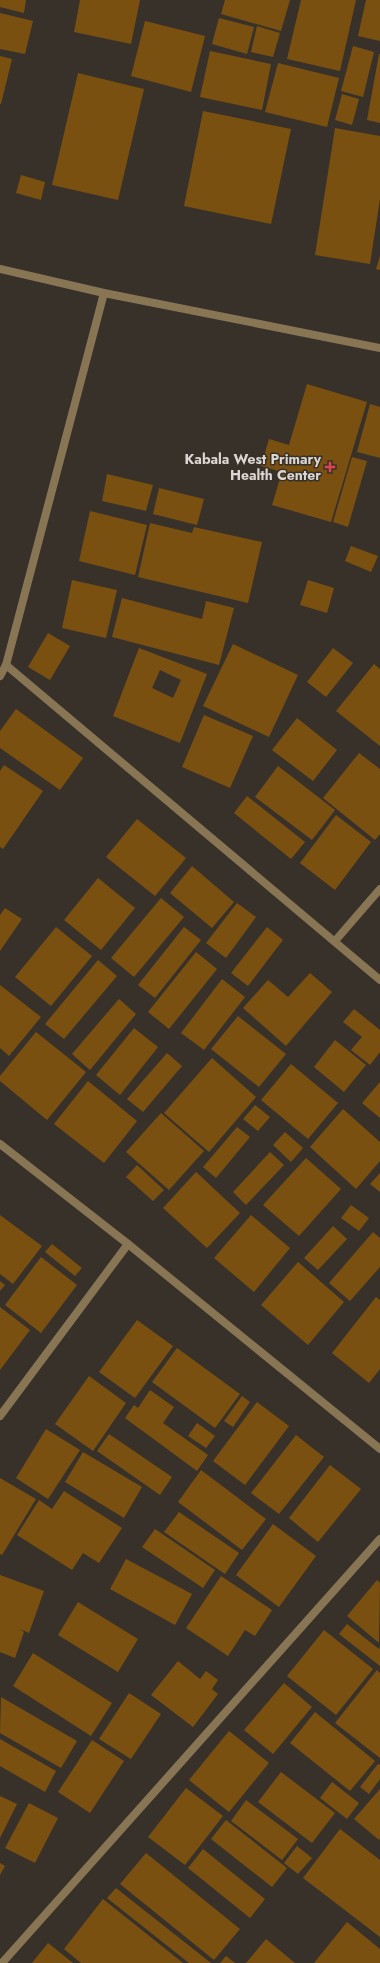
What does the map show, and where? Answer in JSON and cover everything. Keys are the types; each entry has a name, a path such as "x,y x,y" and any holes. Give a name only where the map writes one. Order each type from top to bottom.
{"street":[{"path":"0,269 104,293 380,348"},
{"path":"0,676 6,665 104,293"},
{"path":"6,665 380,980"},
{"path":"335,941 380,889"},
{"path":"0,1144 128,1244 380,1449"},
{"path":"0,1416 128,1244"},
{"path":"2,1963 380,1539"}],"building":[{"path":"0,0 26,0 24,13 0,7"},
{"path":"80,0 140,0 131,44 74,32"},
{"path":"225,0 290,0 281,31 221,14"},
{"path":"301,0 356,0 340,71 287,59"},
{"path":"366,0 380,0 380,41 358,36"},
{"path":"0,13 33,21 25,54 0,49"},
{"path":"219,18 254,27 247,54 212,44"},
{"path":"145,21 205,36 191,92 131,76"},
{"path":"257,26 280,33 273,57 251,52"},
{"path":"353,46 374,52 363,97 341,91"},
{"path":"210,51 271,64 262,110 200,97"},
{"path":"380,54 380,123 367,120"},
{"path":"0,56 12,59 1,104 0,104"},
{"path":"278,63 339,78 327,127 265,112"},
{"path":"78,73 144,89 118,200 52,185"},
{"path":"342,94 359,99 352,125 335,120"},
{"path":"203,111 291,129 271,224 184,206"},
{"path":"335,128 380,136 380,199 370,264 315,255"},
{"path":"21,175 45,182 41,200 16,193"},
{"path":"380,256 380,270 376,269"},
{"path":"307,384 367,402 331,522 272,505 282,472 261,466 269,439 289,445"},
{"path":"370,404 380,407 380,458 357,452"},
{"path":"352,457 367,461 348,527 333,522"},
{"path":"107,474 153,485 146,511 102,501"},
{"path":"159,488 204,499 197,525 153,514"},
{"path":"90,511 147,525 135,575 79,561"},
{"path":"150,523 192,533 194,527 262,542 248,603 138,577"},
{"path":"351,546 378,556 371,572 345,561"},
{"path":"72,580 117,590 106,638 62,628"},
{"path":"308,580 334,588 327,613 300,605"},
{"path":"122,598 202,619 206,601 234,608 219,665 112,637"},
{"path":"48,633 70,646 50,680 28,667"},
{"path":"233,644 298,675 269,737 203,706"},
{"path":"139,648 207,674 180,743 113,716","holes":["160,670 181,680 173,698 152,688"]},
{"path":"333,648 353,663 326,697 307,682"},
{"path":"374,664 380,669 380,746 336,711"},
{"path":"16,709 83,758 60,790 0,748 0,731"},
{"path":"204,715 253,736 230,788 182,767"},
{"path":"297,718 337,750 313,781 272,750"},
{"path":"359,753 380,769 380,834 375,840 323,798"},
{"path":"4,765 43,791 3,849 0,847 0,771"},
{"path":"278,766 335,810 312,840 255,797"},
{"path":"247,796 305,842 291,859 234,813"},
{"path":"336,815 371,842 335,890 300,863"},
{"path":"137,819 186,858 155,896 106,857"},
{"path":"192,866 234,902 212,928 170,893"},
{"path":"98,878 135,908 101,950 64,920"},
{"path":"161,898 184,917 134,977 111,958"},
{"path":"237,903 256,917 226,958 206,943"},
{"path":"5,908 22,919 0,951 0,915"},
{"path":"56,927 92,956 51,1006 15,977"},
{"path":"184,927 201,940 155,998 138,985"},
{"path":"267,927 283,940 248,986 231,973"},
{"path":"196,952 217,969 169,1029 148,1012"},
{"path":"98,960 117,976 64,1039 45,1024"},
{"path":"310,973 332,992 286,1046 243,1008 268,980 288,997"},
{"path":"222,979 245,997 204,1050 181,1033"},
{"path":"0,985 41,1017 9,1056 0,1048"},
{"path":"119,999 136,1014 90,1070 72,1054"},
{"path":"354,1009 380,1030 380,1052 370,1065 351,1050 362,1037 343,1022"},
{"path":"238,1016 286,1054 259,1087 211,1049"},
{"path":"134,1028 158,1047 120,1095 96,1075"},
{"path":"36,1032 86,1072 47,1120 0,1081 0,1076"},
{"path":"335,1040 366,1065 344,1092 314,1067"},
{"path":"167,1053 182,1066 143,1112 127,1099"},
{"path":"212,1058 256,1097 209,1152 164,1113"},
{"path":"291,1064 338,1103 308,1139 261,1100"},
{"path":"88,1081 137,1121 104,1163 54,1124"},
{"path":"380,1082 380,1118 362,1103"},
{"path":"255,1105 270,1117 258,1131 243,1119"},
{"path":"343,1109 380,1142 380,1161 356,1189 310,1147"},
{"path":"161,1113 204,1151 169,1190 126,1152"},
{"path":"237,1127 250,1137 216,1178 203,1167"},
{"path":"285,1132 303,1148 291,1162 273,1145"},
{"path":"270,1152 284,1165 246,1205 233,1192"},
{"path":"306,1158 341,1189 299,1236 263,1205"},
{"path":"137,1165 164,1190 153,1201 126,1177"},
{"path":"196,1172 240,1213 207,1248 163,1208"},
{"path":"380,1173 380,1192 370,1184"},
{"path":"351,1205 369,1218 359,1231 341,1218"},
{"path":"0,1215 42,1246 13,1284 0,1274"},
{"path":"251,1215 290,1248 254,1292 214,1258"},
{"path":"333,1226 347,1239 318,1270 304,1258"},
{"path":"373,1232 380,1238 380,1267 350,1301 329,1283"},
{"path":"52,1244 82,1268 75,1276 45,1252"},
{"path":"41,1257 77,1285 41,1333 5,1305"},
{"path":"298,1262 344,1302 308,1345 261,1305"},
{"path":"0,1281 5,1285 0,1291"},
{"path":"376,1297 380,1300 380,1369 369,1383 332,1353"},
{"path":"0,1307 30,1330 0,1370"},
{"path":"137,1320 173,1346 135,1398 99,1372"},
{"path":"177,1348 240,1394 215,1428 152,1382"},
{"path":"89,1376 126,1403 93,1451 55,1424"},
{"path":"150,1390 174,1407 163,1423 208,1455 197,1471 125,1418 134,1405 138,1408"},
{"path":"242,1396 250,1402 233,1427 224,1421"},
{"path":"257,1402 289,1426 245,1485 213,1461"},
{"path":"197,1423 215,1436 206,1448 188,1436"},
{"path":"46,1429 80,1450 48,1499 16,1478"},
{"path":"109,1434 172,1477 160,1495 97,1451"},
{"path":"296,1435 324,1457 279,1514 251,1493"},
{"path":"83,1452 142,1487 124,1518 65,1482"},
{"path":"330,1465 361,1489 318,1542 289,1518"},
{"path":"201,1470 266,1519 242,1550 178,1502"},
{"path":"0,1478 36,1499 2,1555 0,1554"},
{"path":"64,1491 122,1528 99,1563 83,1553 72,1570 17,1535 39,1500 52,1509"},
{"path":"179,1512 239,1553 225,1574 164,1532"},
{"path":"273,1524 316,1556 279,1607 236,1575"},
{"path":"155,1529 215,1570 203,1588 142,1547"},
{"path":"126,1559 192,1594 175,1625 110,1589"},
{"path":"0,1575 44,1591 29,1633 20,1629 24,1632 15,1658 0,1652"},
{"path":"221,1576 272,1610 255,1636 245,1630 228,1656 186,1628"},
{"path":"377,1580 380,1583 379,1643 347,1616"},
{"path":"78,1602 138,1639 118,1672 58,1635"},
{"path":"347,1624 379,1649 380,1647 380,1666 339,1634"},
{"path":"324,1630 373,1669 336,1715 287,1676"},
{"path":"33,1653 112,1703 91,1736 13,1686"},
{"path":"178,1661 200,1679 206,1671 218,1680 212,1689 218,1694 193,1727 151,1695"},
{"path":"377,1670 380,1673 380,1758 335,1723"},
{"path":"284,1683 312,1707 273,1754 244,1730"},
{"path":"129,1693 161,1714 131,1759 99,1739"},
{"path":"1,1697 77,1741 61,1768 0,1733"},
{"path":"315,1712 375,1761 350,1791 290,1743"},
{"path":"229,1731 269,1763 229,1812 189,1780"},
{"path":"0,1739 56,1771 45,1792 0,1766"},
{"path":"92,1740 124,1761 90,1813 58,1792"},
{"path":"378,1764 380,1765 380,1779 369,1794 360,1787"},
{"path":"281,1772 335,1813 312,1843 258,1802"},
{"path":"332,1782 359,1803 347,1819 320,1798"},
{"path":"186,1788 223,1816 185,1865 148,1837"},
{"path":"380,1789 380,1838 379,1840 354,1819"},
{"path":"0,1796 17,1804 0,1838"},
{"path":"246,1800 298,1839 282,1860 231,1821"},
{"path":"29,1803 58,1818 35,1863 5,1848"},
{"path":"226,1820 287,1868 272,1887 211,1839"},
{"path":"340,1829 380,1860 380,1937 303,1878"},
{"path":"297,1846 312,1858 298,1874 284,1863"},
{"path":"203,1849 265,1899 250,1918 188,1868"},
{"path":"146,1853 240,1929 214,1960 120,1884"},
{"path":"0,1863 5,1866 0,1875"},
{"path":"116,1888 211,1963 189,1963 107,1898"},
{"path":"103,1899 183,1963 81,1963 64,1949"},
{"path":"347,1922 380,1949 380,1963 314,1963"},
{"path":"266,1939 295,1963 246,1963"},
{"path":"48,1943 73,1963 32,1963"},
{"path":"226,1956 235,1963 220,1963"}],"place":[{"name":"Kabala West Primary Health Center","path":"330,467"}]}
